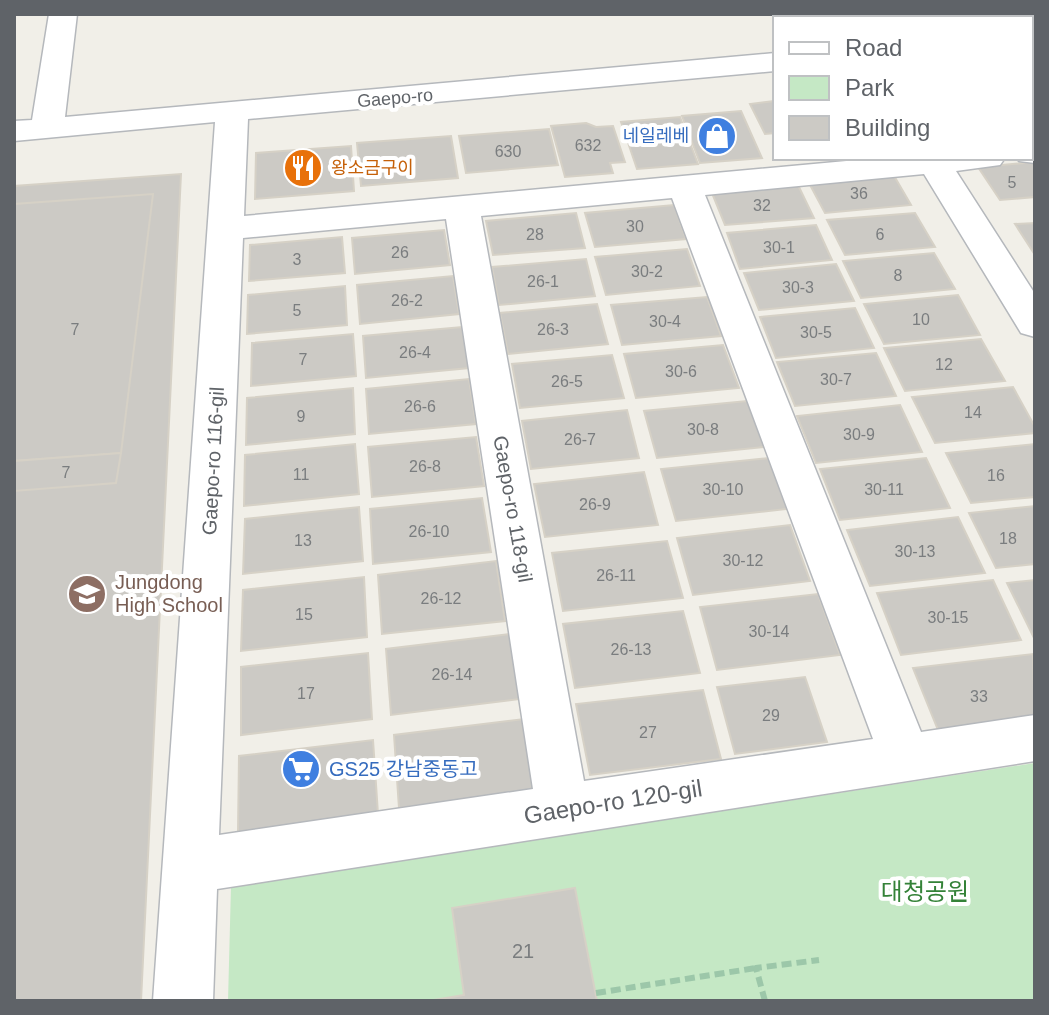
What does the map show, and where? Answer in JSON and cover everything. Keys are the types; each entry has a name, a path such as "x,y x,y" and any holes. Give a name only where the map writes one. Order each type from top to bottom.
{"street":[{"path":"47,128 63,14"},
{"name":"Gaepo-ro","path":"14,131 773,62"},
{"name":"Gaepo-ro 116-gil","path":"183,1001 232,113"},
{"path":"226,229 932,161 1035,324"},
{"path":"685,187 906,758"},
{"name":"Gaepo-ro 118-gil","path":"462,207 563,810"},
{"name":"Gaepo-ro 120-gil","path":"190,866 1035,738"}],"path":[{"path":"972,16 995,14"},
{"path":"596,993 819,960"},
{"path":"756,968 765,1001"}],"green space":[{"name":"대청공원","path":"1035,763 1035,1001 228,1001 231,886"}],"building":[{"path":"1035,92 1035,138 1033,138"},
{"path":"773,101 773,133 765,134 750,104"},
{"path":"741,111 762,158 700,163 682,116"},
{"path":"680,117 698,164 637,169 621,122"},
{"path":"586,123 596,127 613,126 625,162 610,163 613,173 565,177 551,126"},
{"path":"549,129 558,165 466,173 459,136"},
{"path":"451,136 458,178 361,186 357,143"},
{"path":"351,146 354,191 255,199 256,153"},
{"path":"1035,162 1035,197 1000,200 978,167"},
{"name":"Jungdong High School","path":"181,174 141,1001 14,1001 14,186"},
{"path":"893,174 911,205 825,213 808,181"},
{"path":"798,185 814,218 725,225 712,193"},
{"path":"153,194 121,453 14,461 14,204"},
{"path":"674,205 686,239 595,247 585,213"},
{"path":"576,213 585,248 493,255 486,221"},
{"path":"915,213 935,247 845,255 827,220"},
{"path":"1035,223 1035,255 1015,224"},
{"path":"816,225 832,260 740,269 727,233"},
{"path":"444,230 450,265 355,274 352,238"},
{"path":"342,237 345,273 249,281 250,245"},
{"path":"687,249 700,286 606,295 595,257"},
{"path":"934,253 955,289 861,298 843,261"},
{"path":"586,259 595,296 499,305 492,267"},
{"path":"836,264 854,301 759,310 744,273"},
{"path":"453,276 459,314 360,324 357,285"},
{"path":"345,286 347,325 247,334 248,295"},
{"path":"958,295 980,335 884,344 864,304"},
{"path":"707,297 721,336 622,345 611,305"},
{"path":"597,304 608,344 508,354 500,313"},
{"path":"855,308 874,348 776,358 760,317"},
{"path":"462,327 469,368 366,378 363,336"},
{"path":"353,334 356,376 251,386 252,343"},
{"path":"981,339 1005,381 905,391 884,348"},
{"path":"723,345 739,388 636,398 624,354"},
{"path":"876,353 896,396 795,406 777,362"},
{"path":"612,355 624,398 520,408 512,364"},
{"path":"469,379 476,424 369,434 366,389"},
{"path":"1013,387 1035,427 1035,433 935,443 912,397"},
{"path":"353,388 355,434 246,445 247,398"},
{"path":"747,401 764,447 657,458 644,411"},
{"path":"900,405 922,452 816,463 797,416"},
{"path":"627,410 639,458 531,469 522,421"},
{"path":"476,437 484,486 372,497 368,447"},
{"path":"355,444 359,494 244,506 245,455"},
{"path":"1035,444 1035,497 971,503 946,453"},
{"path":"121,453 116,483 14,491 14,461"},
{"path":"769,458 787,509 676,521 661,469"},
{"path":"926,458 950,508 840,520 820,469"},
{"path":"644,472 658,525 545,537 534,484"},
{"path":"482,498 491,552 373,564 370,509"},
{"path":"1035,506 1035,564 996,568 969,513"},
{"path":"359,507 363,561 243,574 245,519"},
{"path":"958,517 985,573 870,586 847,530"},
{"path":"790,525 810,581 693,595 677,538"},
{"path":"667,541 683,598 563,611 552,553"},
{"path":"496,561 505,621 382,634 378,575"},
{"path":"364,577 367,637 241,651 243,590"},
{"path":"993,580 1021,640 901,655 877,593"},
{"path":"1035,580 1035,640 1007,583"},
{"path":"818,594 840,655 717,670 700,607"},
{"path":"683,611 700,673 575,688 563,624"},
{"path":"510,634 520,699 391,715 386,649"},
{"path":"368,653 372,719 241,735 241,667"},
{"path":"1033,654 1035,724 940,735 913,668"},
{"path":"805,677 827,742 735,754 717,687"},
{"path":"703,690 721,759 590,775 576,704"},
{"path":"524,719 535,791 399,808 394,735"},
{"path":"373,740 378,814 238,832 239,756"},
{"path":"575,888 597,1001 428,1001 464,995 452,908"}],"place":[{"name":"네일레베","path":"717,136"},
{"name":"왕소금구이","path":"303,168"},
{"name":"Jungdong High School","path":"87,594"},
{"name":"GS25 강남중동고","path":"301,769"}]}
